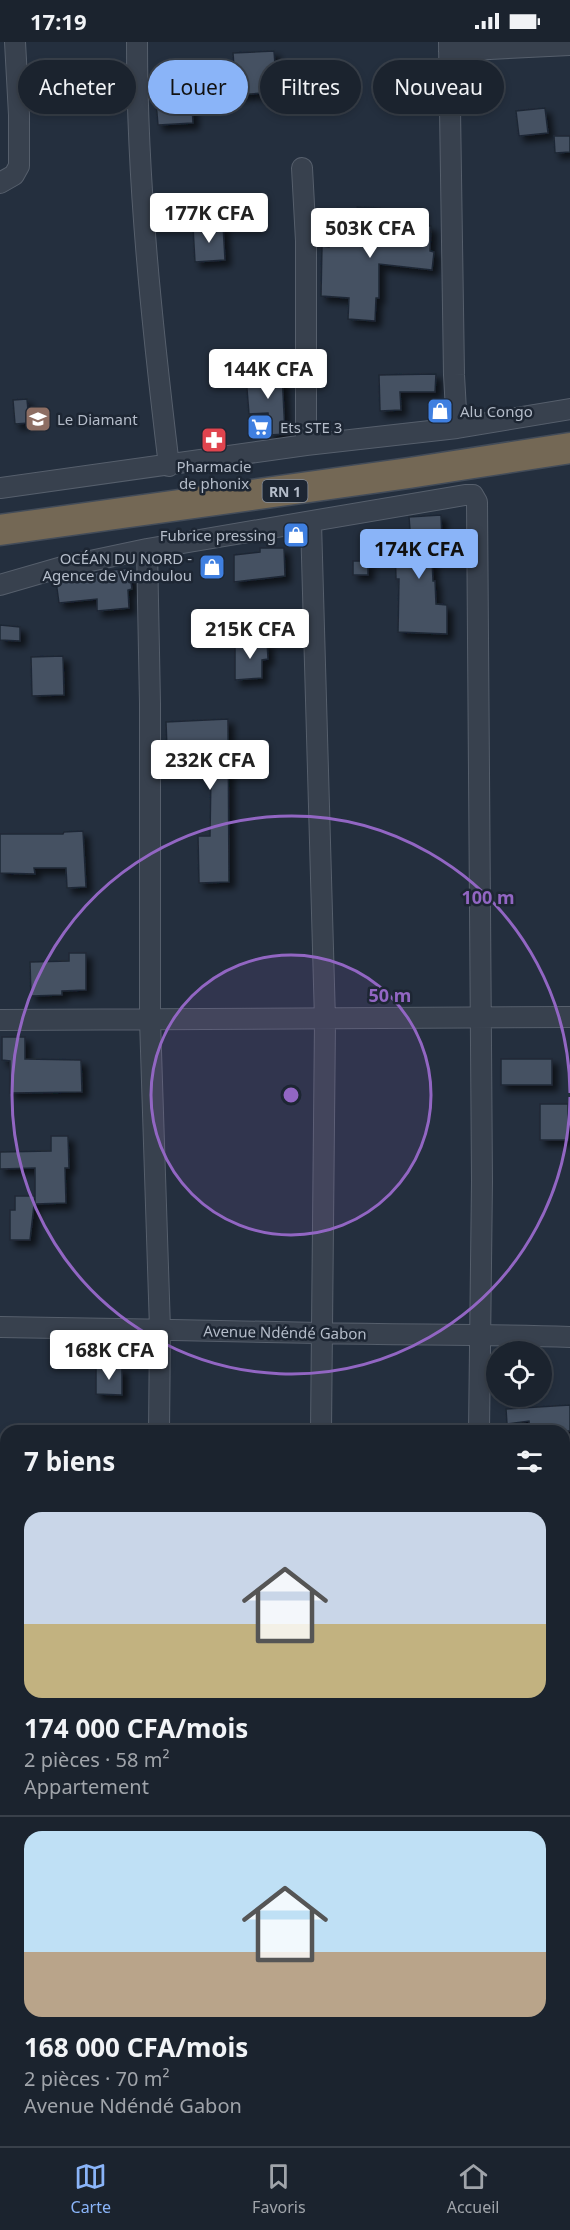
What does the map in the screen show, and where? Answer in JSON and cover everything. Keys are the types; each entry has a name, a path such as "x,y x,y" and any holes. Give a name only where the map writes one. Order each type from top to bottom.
{"highway":[{"name":"RN 1","path":"0,530 398,475 570,448"}],"street":[{"path":"0,183 14,175 19,166 15,42"},
{"path":"137,42 137,98 142,197 152,324 169,466"},
{"path":"457,428 454,375 449,46 570,45"},
{"path":"302,168 306,241 306,445"},
{"path":"0,488 306,445 457,428 570,409"},
{"path":"0,585 55,569 147,549 465,495 473,495 477,502 482,1181 479,1425"},
{"path":"311,522 325,1020 320,1334 321,1425"},
{"path":"147,549 150,704 150,1020 160,1329 159,1425"},
{"path":"0,1020 570,1017"},
{"name":"Avenue Ndéndé Gabon","path":"0,1327 570,1337"}],"building":[{"path":"274,51 275,60 260,60 260,93 248,94 248,60 234,60 233,53"},
{"path":"545,108 548,133 519,136 516,111"},
{"path":"157,114 192,114 193,123 158,125"},
{"path":"554,136 570,136 570,152 555,153"},
{"path":"357,207 380,208 379,225 431,226 430,251 434,252 432,270 379,264 379,298 376,298 375,321 348,319 349,298 321,296 322,246 329,247 329,226 356,226"},
{"path":"223,225 225,260 195,262 193,227"},
{"path":"282,373 285,434 270,435 268,413 249,414 246,376"},
{"path":"436,374 435,392 400,392 401,410 380,411 379,375"},
{"path":"27,399 29,423 15,424 13,400"},
{"path":"441,515 442,540 431,540 433,581 435,581 436,604 447,605 447,634 398,632 399,579 396,579 395,543 411,543 409,517"},
{"path":"260,548 284,548 285,576 234,582 234,555 260,552"},
{"path":"353,561 368,561 368,575 353,575"},
{"path":"129,568 132,589 128,590 129,608 97,611 97,599 59,603 56,581"},
{"path":"0,625 20,627 20,641 0,640"},
{"path":"267,641 268,659 262,660 262,678 235,680 235,644"},
{"path":"63,656 64,695 32,696 31,657"},
{"path":"228,719 229,882 199,883 198,836 210,836 209,747 167,748 166,722"},
{"path":"83,831 86,887 67,888 66,868 34,868 35,874 0,873 0,834 63,834 64,832"},
{"path":"69,953 86,953 86,990 62,991 62,995 31,996 30,962 69,961"},
{"path":"2,1037 25,1037 25,1059 81,1060 82,1092 10,1093 10,1061 2,1060"},
{"path":"501,1059 552,1059 552,1085 501,1085"},
{"path":"540,1104 568,1104 568,1140 540,1140"},
{"path":"51,1136 68,1136 69,1168 65,1168 66,1203 35,1204 35,1168 0,1169 0,1152 51,1151"},
{"path":"15,1196 35,1196 30,1240 10,1240 10,1210 15,1210"},
{"path":"96,1368 122,1368 122,1395 96,1394"},
{"path":"570,1405 570,1425 529,1425 529,1421 507,1424 506,1409"}],"place":[{"name":"Alu Congo","path":"440,411"},
{"name":"Le Diamant","path":"38,419"},
{"name":"Ets STE 3","path":"260,427"},
{"name":"Pharmacie de phonix","path":"214,440"},
{"name":"Fubrice pressing","path":"296,535"},
{"name":"OCÉAN DU NORD - Agence de Vindoulou","path":"212,567"}]}
